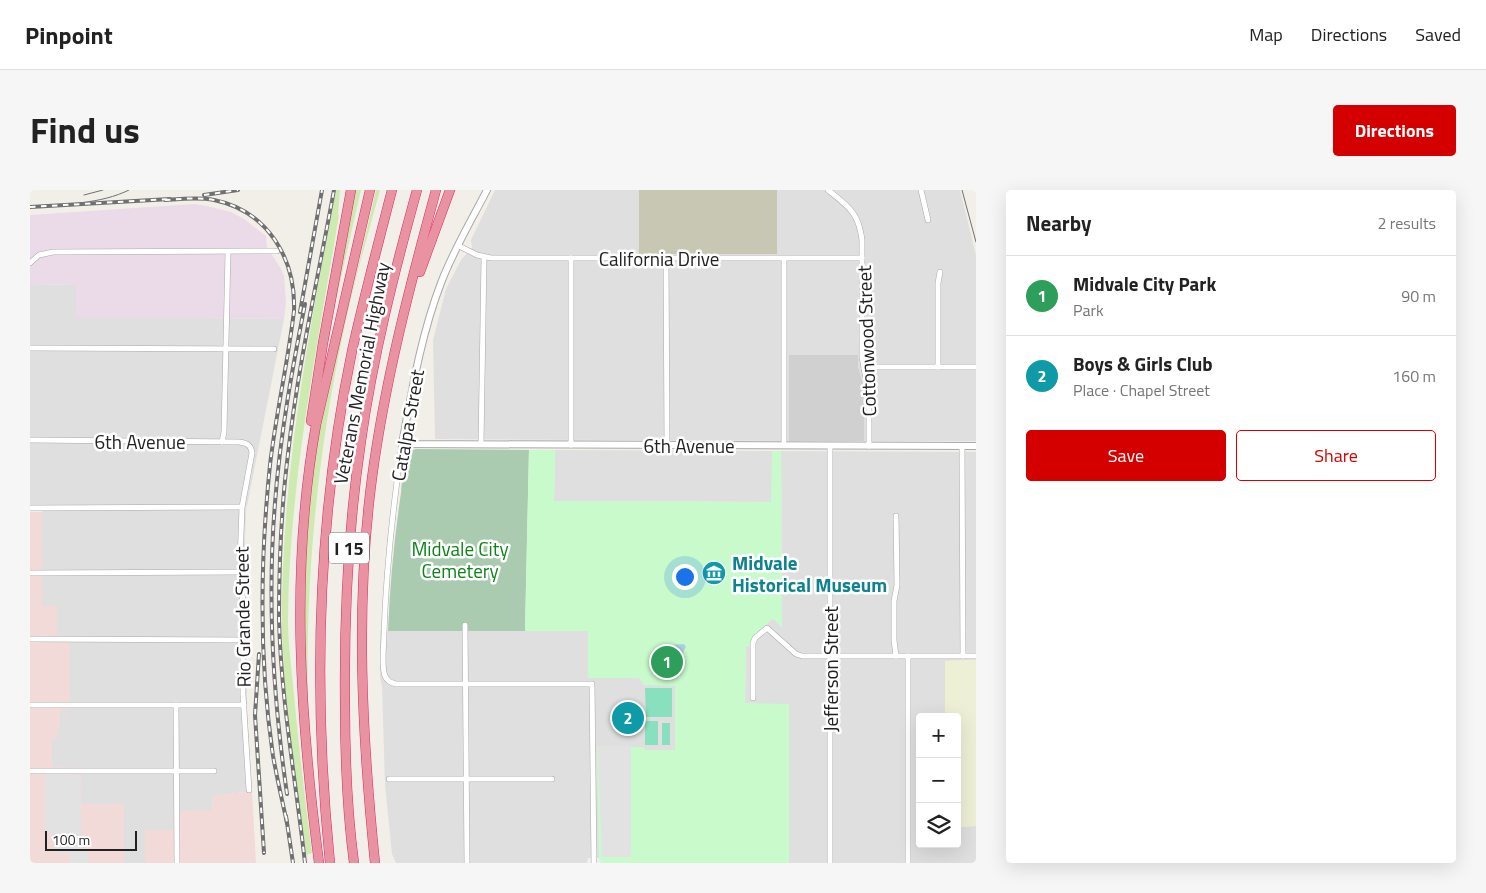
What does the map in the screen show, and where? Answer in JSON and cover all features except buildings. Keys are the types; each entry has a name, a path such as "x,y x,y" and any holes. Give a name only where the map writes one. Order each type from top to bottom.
{"highway":[{"path":"319,863 301,679 299,610 302,506 306,453 323,343 351,190"},
{"path":"302,540 310,461 316,424 370,190"},
{"name":"Veterans Memorial Highway","path":"330,863 320,693 322,587 329,507 352,352 392,190"},
{"name":"Veterans Memorial Highway","path":"354,863 346,759 344,666 345,608 354,497 361,440 380,334 398,257 417,190"},
{"path":"376,863 366,756 361,673 368,514 376,446 397,341 436,190"},
{"path":"397,341 422,265 450,190"}],"street":[{"name":"Catalpa Street","path":"466,684 396,684 390,682 384,673 385,612 394,500 417,363 441,284 487,190"},
{"name":"Cottonwood Street","path":"828,190 846,204 858,220 862,240 862,357 869,395 869,446"},
{"path":"921,190 928,220"},
{"name":"California Drive","path":"459,246 484,258 862,258"},
{"path":"30,263 38,255 53,252 277,251"},
{"path":"222,442 224,432 228,252"},
{"path":"481,444 484,258"},
{"path":"571,258 571,445"},
{"path":"666,258 667,445"},
{"path":"784,259 784,446"},
{"path":"938,368 938,283 940,272"},
{"path":"30,348 274,350"},
{"path":"864,369 976,368"},
{"name":"6th Avenue","path":"30,440 244,442 249,445"},
{"name":"6th Avenue","path":"402,444 976,446"},
{"name":"Rio Grande Street","path":"249,445 252,448 252,453 242,508 240,572 243,606 244,706 249,790"},
{"name":"Jefferson Street","path":"830,446 830,863"},
{"path":"962,446 963,656"},
{"path":"30,508 242,508"},
{"path":"896,516 894,640 896,656"},
{"path":"30,573 240,572"},
{"path":"465,625 467,863"},
{"path":"753,698 753,642 767,628 799,655 976,656"},
{"path":"30,640 243,640"},
{"path":"908,656 908,863"},
{"path":"466,684 592,684 594,863"},
{"path":"30,705 244,706"},
{"path":"176,705 177,863"},
{"path":"30,771 214,771"},
{"path":"388,779 552,779"}],"shaded area":[{"path":"495,190 639,190 639,254 776,254 777,190 960,190 976,255 976,441 864,441 864,388 857,355 789,355 789,441 435,439 433,340 446,289 461,260 472,247 471,240"},
{"path":"639,190 777,190 777,254 639,254"},
{"path":"194,204 231,212 244,219 266,236 267,247 284,276 286,302 284,319 76,318 76,285 30,284 30,215"},
{"path":"30,284 76,285 76,318 284,319 246,511 244,571 247,616 247,708 252,791 213,796 212,810 173,830 145,831 145,863 124,863 124,804 81,804 52,768 52,738 57,730 60,729 60,709 70,709 70,636 57,636 42,606 42,505 30,505"},
{"path":"789,355 858,355 858,366 864,388 864,441 789,441"},
{"path":"555,450 772,451 772,502 554,501"},
{"path":"781,451 976,452 976,660 945,661 945,713 916,713 916,848 961,848 961,827 976,826 976,863 789,863 789,704 745,704 746,647 753,636 773,618 782,627"},
{"path":"30,512 42,512 42,606 57,606 57,636 70,636 70,709 60,710 60,730 57,730 57,738 52,738 52,767 81,768 81,804 124,804 124,863 30,863"},
{"path":"380,631 588,631 588,678 639,678 645,685 675,685 675,750 644,750 644,747 598,747 599,858 588,858 587,863 396,863 392,854 385,785 382,686 380,678"},
{"path":"976,660 976,826 961,827 961,713 945,713 945,661"},
{"path":"599,746 631,746 631,855 629,857 602,857"},
{"path":"45,774 80,775 82,851 88,852 88,863 70,863 70,853 54,853 55,834 45,834"},
{"path":"252,791 256,863 145,863 145,830 173,830 173,811 212,810 213,796"}],"green space":[{"path":"336,190 340,190 339,215 306,416 293,518 290,569 289,648 312,853 306,855 292,754 284,677 282,642 283,568 290,473 302,378"},
{"path":"354,190 361,190 332,317"},
{"path":"376,190 380,190 343,334 326,427 311,567 308,708 303,623 308,506 321,416"},
{"name":"Midvale City Cemetery","path":"416,449 529,450 525,631 388,631 396,528 404,469 408,454"},
{"path":"529,450 555,450 554,501 771,502 772,451 781,451 782,627 773,618 753,636 750,646 746,647 745,703 789,704 789,863 601,863 599,858 597,747 644,747 645,750 675,750 675,686 644,685 639,678 588,678 588,631 525,631"},
{"path":"645,688 672,688 672,717 646,717"},
{"path":"645,721 658,721 658,745 645,745"},
{"path":"662,723 670,723 670,745 662,745"}],"water":[{"path":"684,644 686,647 680,667 668,665 664,659 665,656 674,651 671,648 672,645"}],"tram line":[{"path":"84,195 103,190"},
{"path":"33,207 95,201 129,190"},
{"path":"962,190 976,242"}],"railway":[{"path":"204,195 238,190"},
{"path":"300,312 322,190"},
{"path":"305,863 280,650 281,536 286,475 297,388 334,190"},
{"path":"165,200 196,198 214,200 233,206 250,215 264,226 275,240 284,256 290,273 294,311 270,465 264,537 262,611 268,720 273,756 287,823"},
{"path":"30,207 170,199"},
{"path":"287,794 275,685 272,612 273,539 283,428 305,304"},
{"path":"259,654 255,715 264,853"},
{"path":"286,816 293,863"}],"place":[{"name":"Midvale Historical Museum","path":"714,573"},
{"name":"Midvale City Park","path":"667,662"},
{"name":"Boys & Girls Club","path":"628,718"}]}
